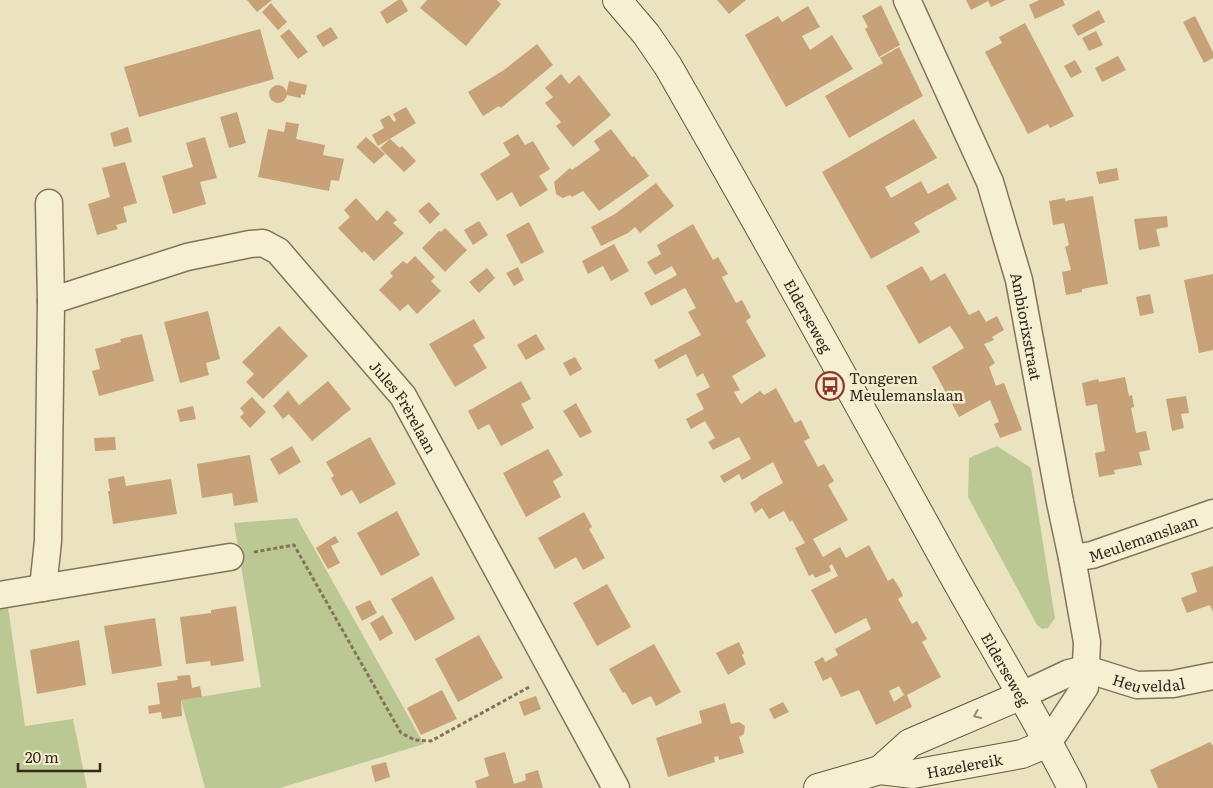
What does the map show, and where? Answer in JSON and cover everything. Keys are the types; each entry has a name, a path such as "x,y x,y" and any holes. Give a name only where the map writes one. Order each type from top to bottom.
{"main road":[{"name":"Elderseweg","path":"617,0 646,34 668,66 805,306 1072,788"},
{"name":"Hazelereik","path":"880,770 910,743 1022,695"},
{"name":"Hazelereik","path":"818,788 880,770 913,774 1022,754 1048,743"}],"street":[{"name":"Ambiorixstraat","path":"907,0 990,182 1019,280 1072,558 1087,642 1085,687 1048,743"},
{"path":"43,588 48,540 51,301 49,203"},
{"name":"Jules Frèrelaan","path":"51,301 187,257 263,243 278,252 403,396 616,788"},
{"name":"Meulemanslaan","path":"1072,558 1092,555 1213,513"},
{"path":"0,595 230,557"},
{"path":"1022,695 1070,673 1086,669"},
{"name":"Heuveldal","path":"1086,669 1138,685 1173,684 1213,676"}],"path":[{"path":"230,557 294,545 401,733 415,740 431,741 554,674"}],"green space":[{"path":"997,446 1031,468 1055,618 1048,628 1042,629 1037,625 968,497 969,458"},
{"path":"297,518 424,744 280,788 205,788 181,700 261,687 234,523"},
{"path":"8,607 25,726 73,719 87,788 0,788 0,608"}],"building":[{"path":"247,0 272,0 257,12"},
{"path":"398,0 402,0 408,11 387,24 380,12"},
{"path":"427,0 497,0 501,4 466,46 420,8"},
{"path":"717,0 746,0 729,14"},
{"path":"966,0 1006,0 991,7 988,1 971,10"},
{"path":"1039,0 1063,0 1065,5 1035,19 1029,5"},
{"path":"271,3 287,22 278,30 262,12"},
{"path":"881,5 900,45 879,57 865,29 868,27 862,16"},
{"path":"808,6 820,27 802,36 810,50 832,35 853,69 786,107 745,35 778,16 782,22"},
{"path":"1099,10 1105,22 1078,36 1072,25"},
{"path":"1195,16 1213,52 1213,58 1204,63 1183,22"},
{"path":"1025,23 1074,116 1050,128 1048,124 1028,134 985,52 1002,43 999,37"},
{"path":"331,27 338,38 323,47 316,36"},
{"path":"260,29 274,79 139,117 124,67"},
{"path":"289,29 308,52 298,59 280,36"},
{"path":"1096,31 1103,45 1089,51 1082,38"},
{"path":"537,44 553,65 501,108 499,106 483,116 468,92 504,70"},
{"path":"899,47 923,96 849,138 825,96 883,63 880,58"},
{"path":"1118,56 1126,70 1102,82 1095,68"},
{"path":"1075,60 1082,72 1071,78 1064,66"},
{"path":"561,74 569,84 579,75 611,115 573,147 556,126 561,122 545,103 553,97 545,88"},
{"path":"289,81 307,85 305,95 301,94 301,98 286,95"},
{"path":"278,85 284,88 287,94 284,100 278,103 272,100 269,94 272,88"},
{"path":"406,107 416,123 378,146 372,135 384,128 380,120 389,115 394,122 396,120 393,114"},
{"path":"237,112 246,143 229,148 220,117"},
{"path":"914,119 937,158 885,187 891,198 921,181 928,194 948,183 957,199 914,223 920,232 871,259 822,172"},
{"path":"286,122 299,124 296,139 325,145 323,155 344,159 339,181 331,180 329,191 258,177 268,129 284,132"},
{"path":"128,127 132,142 114,147 110,133"},
{"path":"611,129 649,176 599,211 583,191 572,197 570,195 563,198 556,194 554,182 570,168 572,170 600,150 594,141"},
{"path":"518,134 525,145 533,141 550,169 539,176 548,190 520,207 512,192 497,201 480,174 510,155 503,143"},
{"path":"205,137 217,178 200,182 206,204 173,214 162,176 193,167 186,143"},
{"path":"366,137 385,154 374,164 356,147"},
{"path":"390,139 400,148 402,146 416,161 404,172 380,148"},
{"path":"125,162 137,203 123,207 127,222 116,225 118,229 97,235 88,204 110,197 102,168"},
{"path":"1117,168 1119,180 1099,184 1096,172"},
{"path":"656,183 674,206 640,233 635,227 628,233 601,246 591,227 615,214"},
{"path":"1093,196 1108,284 1082,289 1082,292 1066,295 1062,272 1071,270 1065,247 1069,245 1064,223 1053,225 1049,201 1065,198 1065,201"},
{"path":"356,198 377,221 387,210 397,220 393,223 404,233 374,261 364,251 362,253 338,228 350,217 344,210"},
{"path":"429,202 440,214 430,224 418,211"},
{"path":"1167,216 1168,227 1156,229 1160,246 1139,250 1134,219"},
{"path":"479,221 488,235 473,245 464,230"},
{"path":"529,222 544,252 521,264 506,235"},
{"path":"693,224 713,260 718,257 728,274 722,277 736,303 742,300 751,317 746,321 766,356 732,376 740,390 734,392 741,404 760,391 764,395 776,388 795,423 801,420 810,438 804,441 818,467 824,464 834,481 828,485 848,520 813,539 823,557 840,547 846,558 869,545 888,581 893,578 900,589 903,596 898,599 912,624 917,621 927,639 922,642 941,677 907,695 912,707 876,725 859,690 841,697 831,677 823,681 814,662 823,657 825,662 838,655 835,649 871,629 866,618 835,634 811,590 838,576 832,564 829,566 831,571 815,578 813,574 809,576 795,548 805,543 792,520 790,522 784,511 769,519 762,508 755,513 750,503 783,483 773,462 742,480 739,474 724,483 720,476 751,459 739,437 713,450 708,442 715,438 705,421 691,429 686,419 704,409 696,394 710,387 703,373 697,377 686,354 659,369 654,360 701,335 688,312 696,308 685,288 651,306 644,293 677,275 672,266 655,275 647,262 661,254 657,245","holes":["899,686 904,695 894,702 889,691"]},
{"path":"445,228 467,250 445,272 422,248 439,231 441,232"},
{"path":"614,244 629,271 611,281 603,266 588,274 582,261"},
{"path":"415,256 435,277 431,281 441,291 417,314 408,304 400,311 379,290 393,276 390,273 403,261 407,264"},
{"path":"922,266 931,281 945,273 969,315 979,310 986,322 997,316 1004,330 992,337 994,340 984,344 995,363 989,367 996,386 1004,383 1022,430 1000,438 994,424 999,422 990,400 959,417 932,367 964,348 950,326 919,344 886,286"},
{"path":"518,267 524,280 514,286 506,273"},
{"path":"487,268 495,278 479,293 469,282"},
{"path":"1213,274 1213,350 1199,353 1184,280"},
{"path":"1150,294 1154,313 1140,316 1136,297"},
{"path":"208,311 220,359 206,363 209,375 180,383 164,322"},
{"path":"474,319 485,338 473,345 487,368 455,387 429,344"},
{"path":"279,326 308,356 263,399 246,382 254,374 242,362"},
{"path":"142,334 154,381 99,396 92,371 100,369 95,349 121,342 120,339"},
{"path":"536,334 545,349 526,360 517,345"},
{"path":"575,357 582,369 570,376 563,363"},
{"path":"1125,377 1129,396 1132,395 1134,407 1131,408 1136,433 1146,431 1150,450 1139,452 1142,465 1114,470 1115,474 1099,477 1095,453 1105,451 1097,404 1086,406 1082,383 1098,379 1099,382"},
{"path":"328,381 351,409 312,441 289,414 283,419 273,406 288,391 299,405"},
{"path":"521,381 531,399 521,404 534,428 501,446 489,424 478,430 468,411"},
{"path":"1186,396 1189,413 1181,414 1184,428 1172,431 1166,399"},
{"path":"252,397 266,412 250,428 240,417 244,413 240,408"},
{"path":"576,403 592,432 580,438 563,411"},
{"path":"193,406 196,419 180,422 177,410"},
{"path":"115,437 116,450 95,451 94,438"},
{"path":"370,437 396,484 360,504 352,490 341,496 331,478 334,476 326,462"},
{"path":"292,446 301,462 279,475 270,459"},
{"path":"548,449 563,475 553,481 561,497 526,517 503,473"},
{"path":"250,455 258,502 234,506 232,493 202,498 197,464"},
{"path":"124,476 126,486 171,479 177,514 113,524 108,479"},
{"path":"397,511 420,555 381,576 357,533"},
{"path":"584,512 592,527 589,529 605,558 583,570 576,557 555,569 538,538"},
{"path":"335,536 339,542 331,546 340,563 328,569 316,548"},
{"path":"1213,566 1213,612 1210,605 1187,613 1181,598 1197,592 1191,573"},
{"path":"432,576 455,619 415,641 391,599"},
{"path":"607,584 631,627 597,646 573,603"},
{"path":"370,600 377,613 362,621 355,607"},
{"path":"236,606 244,661 211,666 210,661 186,664 180,617 211,613 211,610"},
{"path":"383,615 393,633 380,641 370,623"},
{"path":"155,618 162,666 112,674 104,626"},
{"path":"479,635 503,678 458,702 435,659"},
{"path":"79,640 86,685 37,694 30,650"},
{"path":"739,642 746,664 728,675 716,653"},
{"path":"654,644 681,692 656,706 651,696 632,705 609,669"},
{"path":"190,675 192,688 200,686 202,697 181,700 182,716 162,719 161,712 149,714 148,706 160,704 157,683 178,680 177,676"},
{"path":"442,690 457,719 421,735 407,708"},
{"path":"536,696 541,709 524,716 519,702"},
{"path":"783,702 789,712 774,719 769,709"},
{"path":"725,703 731,724 739,722 745,726 744,734 739,737 744,753 719,760 718,756 714,757 715,762 668,777 656,738 702,723 699,711"},
{"path":"1210,742 1213,746 1213,788 1158,788 1150,770"},
{"path":"505,752 514,784 526,780 525,774 538,770 543,788 477,788 475,781 489,776 484,758"},
{"path":"386,762 390,777 375,782 371,766"}],"place":[{"name":"Tongeren Meulemanslaan","path":"830,386"}]}
